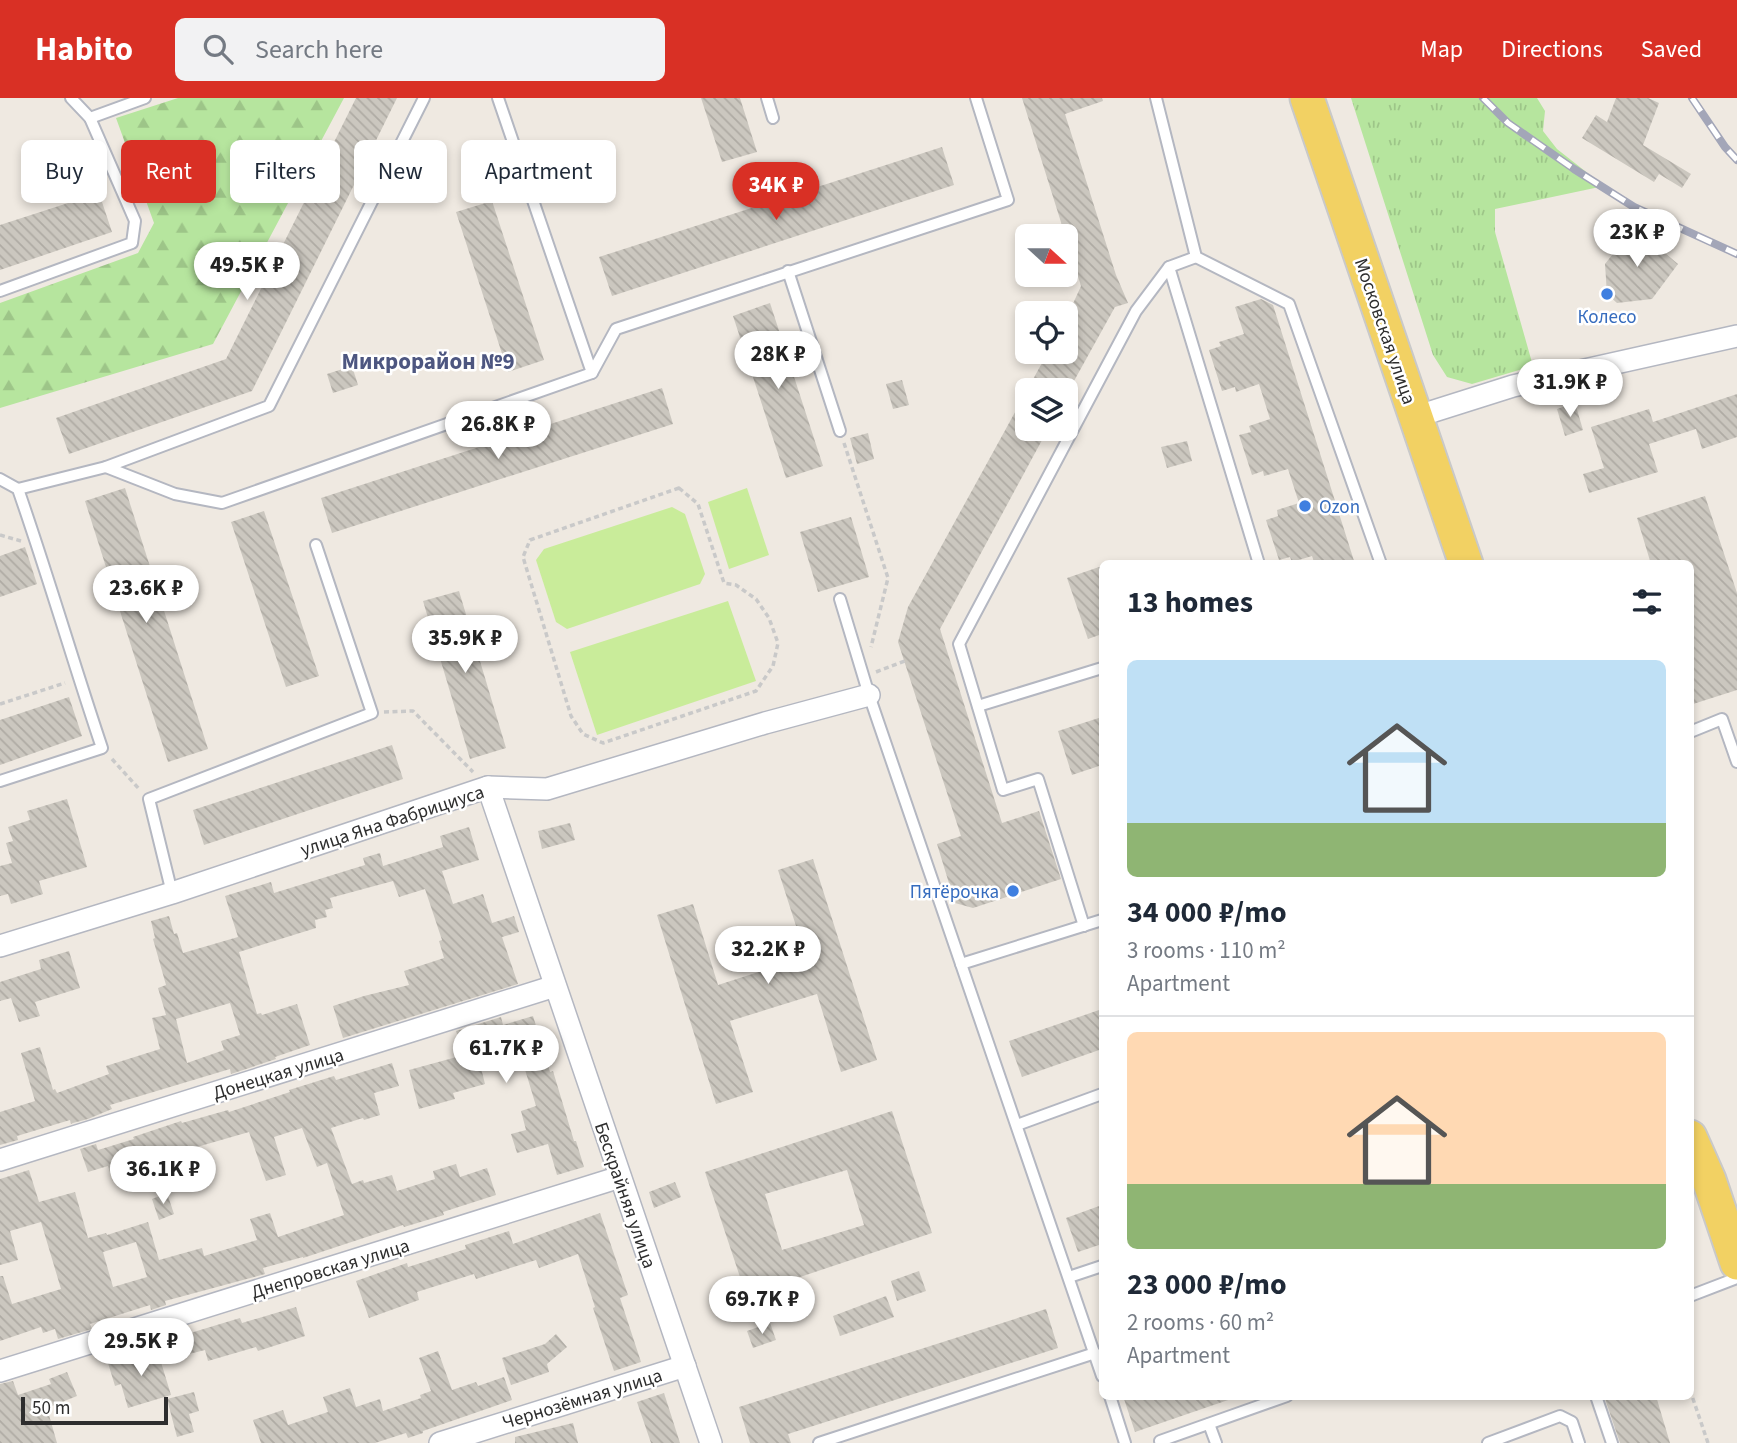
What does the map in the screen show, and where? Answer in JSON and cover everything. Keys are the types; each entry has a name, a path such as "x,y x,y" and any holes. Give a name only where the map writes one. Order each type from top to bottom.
{"main road":[{"name":"Московская улица","path":"1307,98 1465,560"},
{"path":"1694,1146 1709,1180 1737,1263"}],"street":[{"path":"1415,417 1513,386 1737,336"},
{"name":"улица Яна Фабрициуса","path":"0,946 172,893 488,787 547,789 765,723 867,686"},
{"name":"Бескрайняя улица","path":"488,787 711,1443"},
{"name":"Донецкая улица","path":"0,1160 555,986"},
{"name":"Днепровская улица","path":"0,1371 620,1177"},
{"name":"Чернозёмная улица","path":"440,1443 685,1366"}],"lane":[{"path":"0,291 132,243 135,221 90,118 71,98"},
{"path":"90,118 145,98"},
{"path":"18,489 106,467 269,406 424,98"},
{"path":"498,98 592,373"},
{"path":"766,98 773,118"},
{"path":"106,467 175,494 222,503 592,373 616,329 1008,200 976,98"},
{"path":"1156,98 1196,257"},
{"path":"1084,926 1038,779 1003,790 959,644 1136,311 1169,267 1196,257 1289,304 1380,560"},
{"path":"1169,267 1258,560"},
{"path":"788,271 840,431"},
{"path":"0,479 18,489 102,748 0,782"},
{"path":"172,893 149,799 372,713 316,545"},
{"path":"840,599 867,686 1099,1366"},
{"path":"978,706 1099,669"},
{"path":"1694,730 1722,719 1737,762"},
{"path":"961,964 1099,921"},
{"path":"1017,1125 1099,1095"},
{"path":"1069,1277 1099,1267"},
{"path":"1694,1294 1737,1278"},
{"path":"819,1443 1095,1353"},
{"path":"1111,1400 1125,1443"},
{"path":"1160,1441 1276,1400"},
{"path":"1597,1400 1612,1443"},
{"path":"1488,1443 1560,1416 1572,1422 1579,1443"},
{"path":"1209,1424 1216,1443"}],"path":[{"path":"840,431 888,578 867,686"},
{"path":"679,488 698,504 724,583 736,585 756,598 769,618 778,643 773,666 756,691 603,743 583,734 571,716 523,558 530,540 679,488"},
{"path":"867,686 905,661"},
{"path":"0,704 78,679"},
{"path":"372,713 413,710 488,787"},
{"path":"102,748 149,799"},
{"path":"1693,1400 1708,1443"}],"green space":[{"path":"178,98 344,98 322,140 230,140 230,203 288,203 213,344 0,408 0,303 138,253 154,223 147,203 216,203 216,140 124,140 116,118"},
{"path":"1351,98 1537,98 1545,111 1543,131 1557,149 1604,186 1495,209 1495,232 1533,366 1472,384 1447,377 1433,355"},
{"path":"747,488 769,555 729,569 708,502"},
{"path":"672,507 685,514 705,574 700,584 567,629 556,622 536,560 544,549"},
{"path":"728,601 756,681 597,735 570,652"}],"building":[{"path":"356,98 397,98 376,140 354,140 354,185 252,391 69,454 56,418 226,359 304,203 340,203 340,140 335,140"},
{"path":"701,98 740,98 757,152 722,162"},
{"path":"1022,98 1102,98 1103,101 1065,114 1116,275 1128,303 1115,307 1076,378 1034,378 1041,364 1078,364 1078,301 1074,301 1081,286 1078,276 1078,224 1062,224"},
{"path":"1616,98 1648,98 1659,103 1643,145 1691,174 1682,188 1659,174 1654,182 1582,138 1596,115 1607,122"},
{"path":"942,147 954,185 612,296 599,257"},
{"path":"68,203 102,203 112,232 0,270 0,225"},
{"path":"493,203 544,360 508,372 456,212"},
{"path":"1634,227 1678,264 1652,299 1617,303 1607,294 1605,264"},
{"path":"1261,299 1273,305 1354,560 1314,560 1312,556 1299,560 1291,560 1290,557 1279,560 1266,520 1278,516 1277,510 1299,503 1288,469 1264,476 1263,471 1252,475 1239,435 1251,432 1249,426 1270,419 1259,384 1236,392 1235,387 1222,391 1209,350 1221,346 1219,342 1244,334 1235,307"},
{"path":"770,303 823,466 786,478 733,316"},
{"path":"352,366 358,385 333,393 327,374"},
{"path":"902,380 909,405 893,409 886,384"},
{"path":"662,388 673,424 332,533 321,498"},
{"path":"1737,394 1737,437 1702,449 1696,429 1649,444 1658,472 1589,493 1583,474 1604,468 1591,427 1649,409 1653,422"},
{"path":"1575,403 1583,430 1565,436 1557,409"},
{"path":"1015,412 1015,441 1042,441 940,629 1002,823 1039,811 1061,879 973,908 955,903 937,844 961,836 898,642 908,607"},
{"path":"868,433 874,459 857,464 850,438"},
{"path":"1187,441 1192,461 1167,468 1161,447"},
{"path":"125,488 208,749 168,762 85,501"},
{"path":"1705,496 1737,593 1737,690 1694,704 1694,560 1650,560 1637,518"},
{"path":"264,511 319,676 286,687 231,522"},
{"path":"851,517 869,577 818,592 800,532"},
{"path":"25,547 37,584 0,597 0,556"},
{"path":"1099,567 1099,635 1088,639 1067,578"},
{"path":"459,591 506,748 470,759 423,601"},
{"path":"69,697 82,736 0,765 0,720"},
{"path":"1099,718 1099,766 1072,775 1058,731"},
{"path":"392,745 403,779 204,845 193,810"},
{"path":"67,799 87,867 39,881 43,894 11,904 8,894 0,896 0,866 12,863 6,843 13,841 8,827 30,820 27,811"},
{"path":"570,823 575,840 542,849 538,831"},
{"path":"469,827 479,860 442,871 453,904 483,894 492,923 514,916 519,932 502,937 518,984 343,1038 333,1006 409,985 404,971 444,958 439,941 442,940 425,889 399,897 393,881 330,898 333,908 325,910 327,917 315,920 316,928 239,952 257,1014 262,1015 297,1004 310,1045 231,1074 230,1069 110,1105 112,1109 88,1119 71,1124 70,1120 17,1136 18,1140 0,1145 0,1112 35,1101 21,1053 40,1047 53,1090 57,1093 109,1074 106,1066 160,1049 152,1018 166,1015 158,988 166,985 153,939 151,921 169,916 183,953 238,937 225,896 271,882 274,893 365,865 363,858 380,853 383,866 443,847 440,836","holes":["230,1003 240,1035 221,1041 224,1050 187,1063 176,1019"]},
{"path":"813,859 877,1060 841,1072 817,994 730,1021 753,1092 716,1104 657,915 693,904 718,985 806,957 778,870"},
{"path":"69,951 80,988 35,1002 40,1016 19,1022 11,998 0,1001 0,982 41,969 39,960"},
{"path":"1099,1010 1099,1050 1022,1077 1009,1041"},
{"path":"533,1016 584,1167 557,1175 548,1144 517,1153 511,1134 526,1130 521,1111 536,1106 520,1053 480,1064 485,1084 453,1093 455,1099 419,1109 409,1070 464,1055 456,1031 501,1017 503,1025"},
{"path":"392,1063 399,1086 374,1093 380,1115 331,1128 352,1184 392,1175 397,1191 435,1179 433,1171 456,1164 460,1177 487,1168 496,1195 443,1212 444,1215 263,1268 265,1274 165,1301 166,1305 151,1310 150,1305 90,1324 92,1329 58,1339 55,1329 43,1333 41,1327 0,1341 0,1276 3,1276 12,1304 61,1289 41,1222 10,1231 18,1260 0,1265 0,1179 29,1170 39,1202 75,1192 88,1238 148,1222 159,1260 202,1248 204,1256 257,1240 250,1219 270,1213 278,1237 344,1215 327,1163 317,1167 302,1128 274,1137 286,1175 266,1181 249,1132 190,1149 194,1163 175,1169 170,1154 139,1163 142,1173 113,1181 108,1166 88,1172 80,1149 96,1144 98,1150 181,1121 182,1123 228,1110 229,1112 334,1076 336,1080","holes":["136,1242 147,1277 113,1287 103,1252"]},
{"path":"892,1111 932,1233 746,1295 705,1172","holes":["847,1170 864,1225 782,1250 765,1194"]},
{"path":"675,1182 681,1197 654,1208 649,1192"},
{"path":"167,1193 174,1214 159,1220 152,1199"},
{"path":"1099,1206 1099,1245 1078,1252 1066,1218"},
{"path":"600,1213 628,1295 620,1298 641,1362 614,1371 578,1254 539,1268 536,1260 476,1279 474,1274 417,1292 419,1300 369,1318 356,1281 407,1263 408,1267 466,1249 465,1245 509,1231 513,1244"},
{"path":"919,1271 926,1291 897,1301 891,1281"},
{"path":"886,1296 894,1317 840,1336 833,1316"},
{"path":"296,1307 305,1336 258,1351 256,1347 208,1361 205,1350 169,1359 164,1339 240,1318 242,1323"},
{"path":"1046,1309 1058,1348 788,1434 791,1443 750,1443 739,1407"},
{"path":"770,1323 776,1340 753,1348 747,1331"},
{"path":"556,1334 567,1347 547,1364 549,1372 511,1385 502,1358 545,1344"},
{"path":"157,1349 171,1395 128,1408 121,1384 115,1386 108,1363"},
{"path":"438,1351 452,1390 476,1382 478,1386 504,1377 512,1400 408,1438 406,1433 375,1443 261,1443 253,1420 283,1410 288,1425 328,1412 323,1397 350,1388 356,1407 380,1399 383,1411 421,1398 420,1395 431,1391 419,1358"},
{"path":"67,1372 77,1396 47,1408 57,1443 0,1443 0,1384 13,1381 18,1395 51,1384 49,1379"},
{"path":"194,1392 199,1411 189,1414 194,1432 177,1437 167,1399"},
{"path":"664,1393 680,1443 651,1443 637,1402"},
{"path":"1124,1400 1228,1400 1135,1432"},
{"path":"1605,1400 1657,1400 1670,1443 1620,1443"},
{"path":"573,1423 578,1443 515,1443 515,1437"}],"railway":[{"path":"1483,98 1508,123 1634,207 1737,254"},
{"path":"1692,98 1737,160"}],"place":[{"name":"Колесо","path":"1607,294"},
{"name":"Ozon","path":"1305,506"},
{"name":"Пятёрочка","path":"1013,891"}],"district":[{"name":"Микрорайон №9","path":"428,361"}]}
